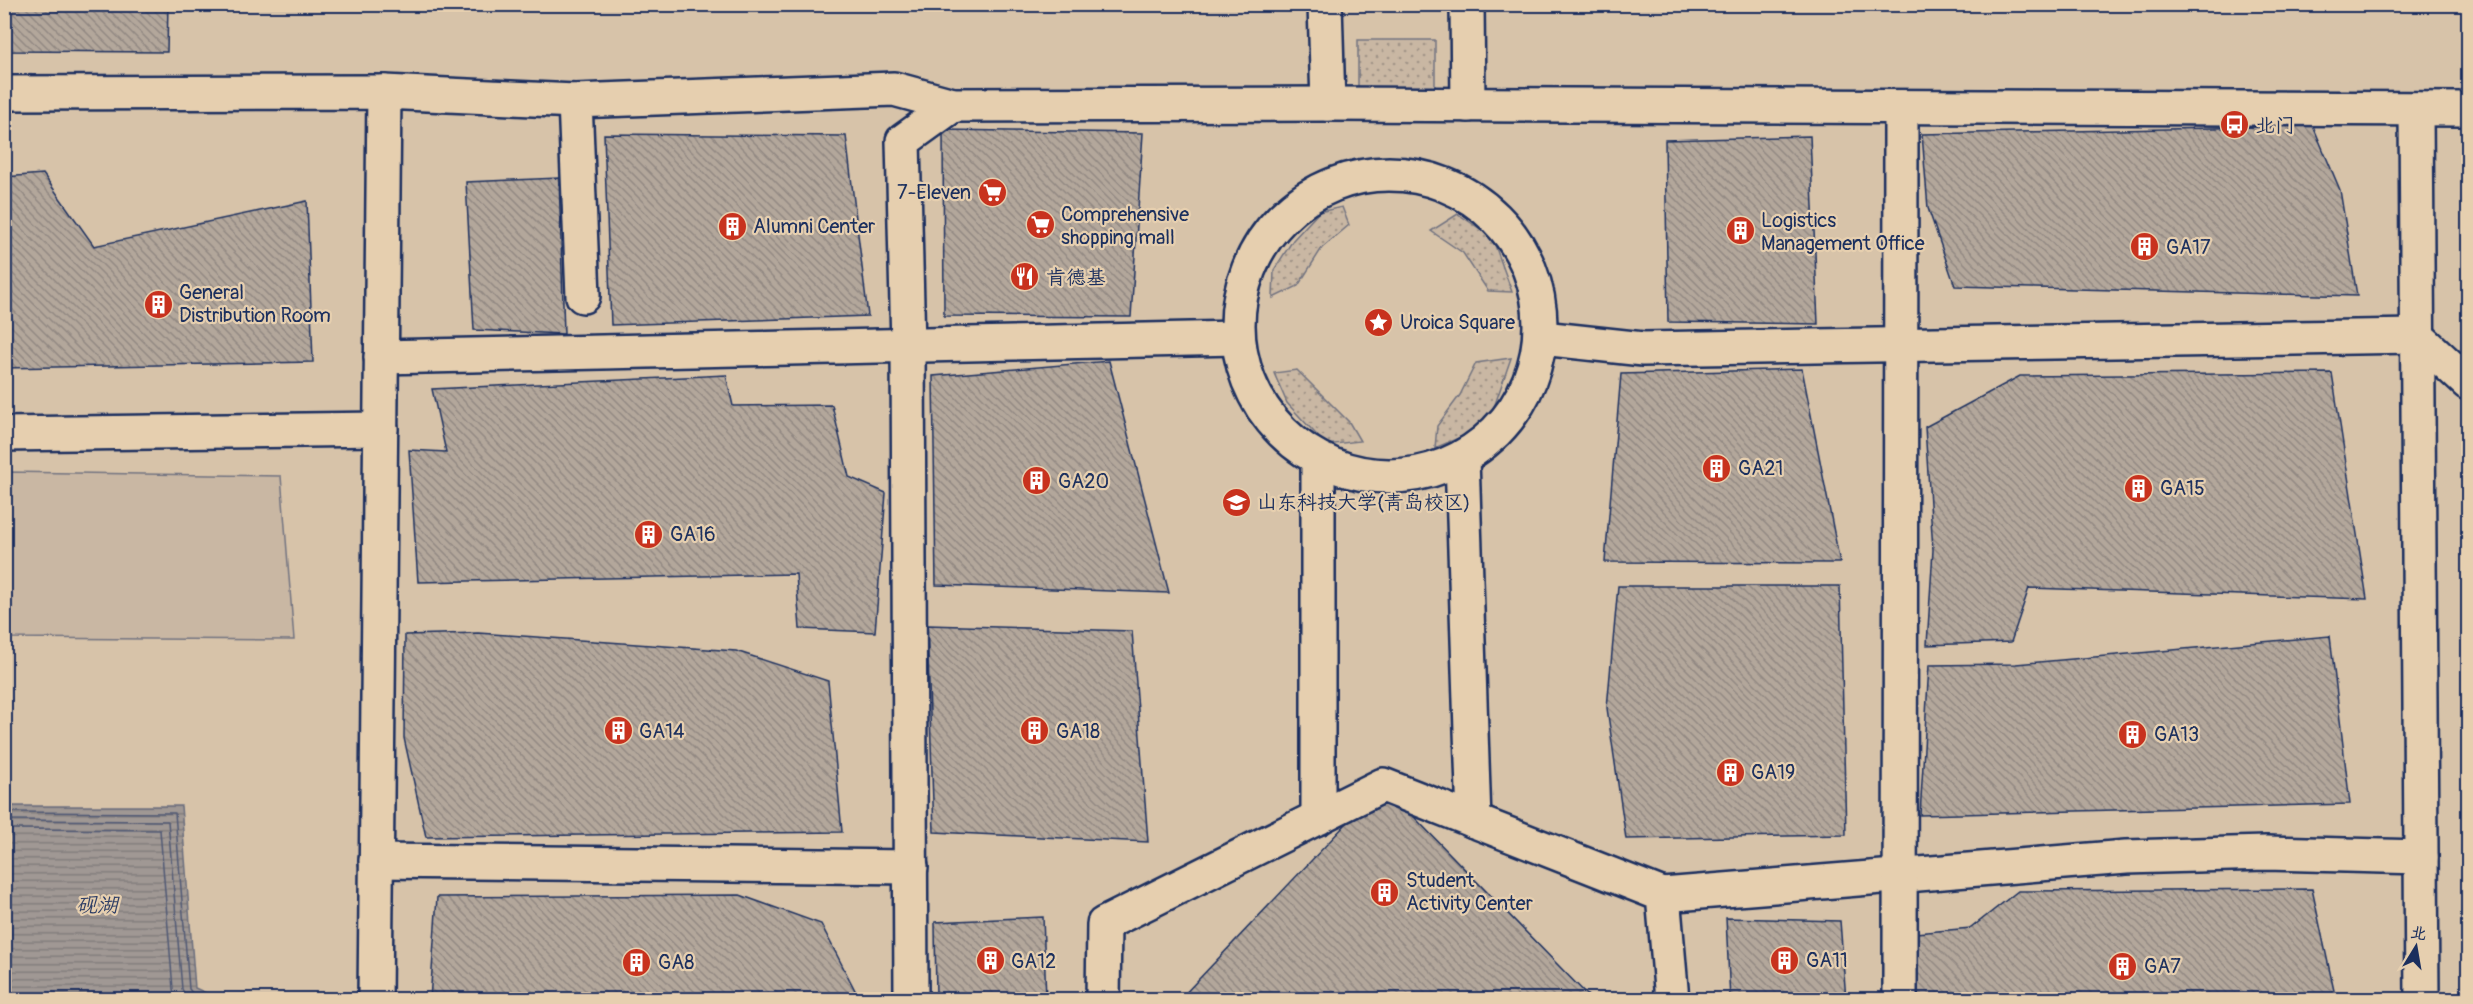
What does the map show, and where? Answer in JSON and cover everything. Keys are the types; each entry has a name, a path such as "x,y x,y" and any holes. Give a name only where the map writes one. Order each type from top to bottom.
{"street":[{"path":"1325,4 1328,104"},
{"path":"1467,4 1468,105"},
{"path":"4,93 384,92 575,101 894,89 953,105 1328,104 2469,110"},
{"path":"375,999 384,92"},
{"path":"575,101 583,296"},
{"path":"911,999 908,346 903,141 953,105"},
{"path":"1900,999 1901,107"},
{"path":"2416,109 2422,999"},
{"path":"1390,172 1440,181 1484,205 1518,243 1538,289 1542,338 1529,386 1502,428 1462,459 1415,475 1365,475 1318,459 1278,429 1266,412 1250,387 1237,338 1240,288 1261,241 1295,204 1340,180 1390,172"},
{"path":"1542,338 1642,349 2417,336 2469,383"},
{"path":"381,357 1237,338"},
{"path":"4,434 381,429"},
{"path":"1318,459 1318,818"},
{"path":"1462,459 1474,821"},
{"path":"1103,999 1104,924 1383,785 1663,894 2126,857 2266,853 2421,857"},
{"path":"376,861 910,867"},
{"path":"1663,894 1672,999"}],"shaded area":[{"name":"山东科技大学(青岛校区)","path":"5,5 2468,5 2468,999 5,999"},
{"path":"1358,40 1435,40 1435,93 1358,92"},
{"path":"1342,207 1349,225 1322,248 1298,286 1273,298 1274,270 1293,240 1319,212"},
{"path":"1458,214 1492,237 1512,292 1488,291 1463,253 1431,231"},
{"path":"1511,358 1492,413 1475,431 1435,448 1437,426 1460,395 1476,363"},
{"path":"1297,370 1349,422 1360,441 1326,445 1287,403 1274,373"},
{"path":"5,472 281,476 294,640 5,638"}],"water":[{"name":"砚湖","path":"5,806 181,806 195,988 219,999 5,999"}],"building":[{"path":"4,4 168,4 167,52 4,51"},
{"name":"GA17","path":"2313,126 2340,190 2357,296 1955,286 1928,208 1922,134"},
{"name":"Comprehensive shopping mall","path":"943,130 1143,133 1131,317 944,316"},
{"name":"Alumni Center","path":"604,134 846,136 868,316 611,325"},
{"name":"Logistics Management Office","path":"1810,136 1818,324 1668,322 1665,140"},
{"name":"General Distribution Room","path":"43,174 94,246 307,201 313,362 4,368 4,177"},
{"path":"559,178 564,334 474,330 466,182"},
{"name":"GA20","path":"1109,361 1169,593 936,585 933,376"},
{"name":"GA21","path":"1802,369 1840,563 1605,562 1621,374"},
{"name":"GA15","path":"2332,373 2367,599 2029,588 2011,642 1927,645 1933,550 1925,427 2020,376"},
{"name":"GA16","path":"726,375 733,406 832,405 849,477 886,493 875,632 800,629 796,574 418,582 409,450 446,452 432,389"},
{"name":"GA19","path":"1618,586 1840,586 1846,835 1626,839 1607,708"},
{"name":"GA18","path":"927,625 1132,631 1148,842 934,832"},
{"name":"GA14","path":"478,633 736,651 828,681 842,832 426,837 404,738 405,635"},
{"name":"GA13","path":"2330,636 2350,804 1920,815 1929,665 2016,664"},
{"name":"Student Activity Center","path":"1383,785 1592,1000 1179,1000"},
{"name":"GA7","path":"2312,889 2336,1000 1918,1000 1916,933 1971,928 2018,891"},
{"name":"GA8","path":"740,895 821,924 860,1000 430,1000 437,897"},
{"name":"GA12","path":"1043,917 1046,1000 936,1000 935,922"},
{"name":"GA11","path":"1726,918 1840,921 1846,1000 1730,1000"}],"place":[{"name":"北门","path":"2234,125"},
{"name":"7-Eleven","path":"992,192"},
{"name":"Comprehensive shopping mall","path":"1040,225"},
{"name":"Alumni Center","path":"732,226"},
{"name":"Logistics Management Office","path":"1740,231"},
{"name":"GA17","path":"2145,247"},
{"name":"肯德基","path":"1025,277"},
{"name":"General Distribution Room","path":"158,304"},
{"name":"Uroica Square","path":"1379,322"},
{"name":"GA21","path":"1717,468"},
{"name":"GA20","path":"1037,481"},
{"name":"GA15","path":"2139,488"},
{"name":"山东科技大学(青岛校区)","path":"1236,502"},
{"name":"GA16","path":"649,534"},
{"name":"GA14","path":"618,731"},
{"name":"GA18","path":"1035,731"},
{"name":"GA13","path":"2133,734"},
{"name":"GA19","path":"1730,772"},
{"name":"Student Activity Center","path":"1385,892"},
{"name":"GA11","path":"1785,960"},
{"name":"GA12","path":"990,961"},
{"name":"GA8","path":"637,962"},
{"name":"GA7","path":"2123,966"}]}
